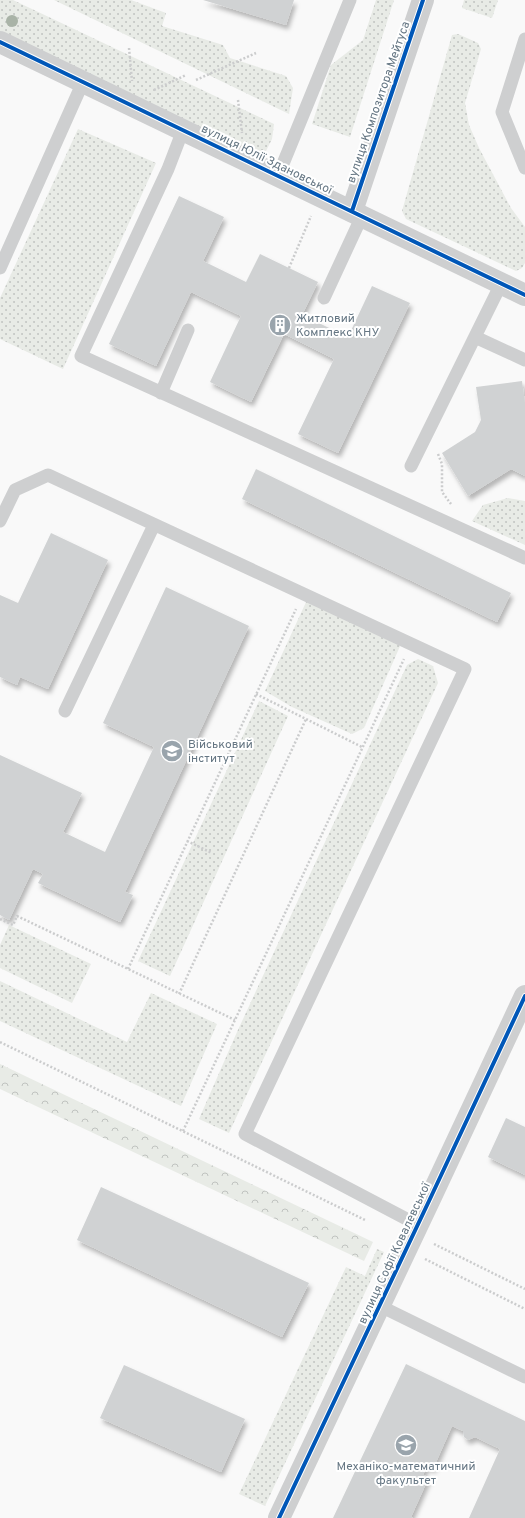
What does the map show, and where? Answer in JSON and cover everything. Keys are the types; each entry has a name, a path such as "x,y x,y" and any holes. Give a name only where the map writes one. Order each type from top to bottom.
{"street":[{"name":"вулиця Композитора Мейтуса","path":"357,214 423,0"},
{"name":"вулиця Юлії Здановської","path":"0,42 357,214 518,288"},
{"name":"вулиця Софії Ковалевської","path":"279,1518 525,996"}],"lane":[{"path":"278,176 350,0"},
{"path":"525,39 502,112 525,168"},
{"path":"0,268 83,82"},
{"path":"183,130 168,169 81,356 525,558"},
{"path":"324,298 357,214"},
{"path":"411,466 474,337 518,288"},
{"path":"161,393 188,330"},
{"path":"474,337 525,360"},
{"path":"0,521 15,490 48,475 464,669 245,1134 418,1225"},
{"path":"65,711 154,524"},
{"path":"380,1306 525,1377"}],"path":[{"path":"129,48 132,85"},
{"path":"196,80 256,53"},
{"path":"153,90 186,75"},
{"path":"289,268 312,213"},
{"path":"128,969 302,594"},
{"path":"183,1131 410,644"},
{"path":"256,694 362,747"},
{"path":"179,994 306,719"},
{"path":"187,842 212,853"},
{"path":"0,919 13,925 17,916 235,1020"},
{"path":"0,1042 366,1220"},
{"path":"430,1243 525,1289"},
{"path":"423,1258 525,1309"}],"green space":[{"path":"0,0 13,0 274,124 272,139 262,159 0,34"},
{"path":"54,0 131,0 166,13 162,26 223,45 230,58 286,76 293,88 289,114"},
{"path":"376,0 394,0 350,137 312,124 331,65 363,40"},
{"path":"464,0 498,0 492,18 462,8"},
{"path":"458,34 478,43 481,49 465,103 469,125 479,148 511,208 525,227 525,263 522,268 516,271 406,219 402,211 452,35"},
{"path":"78,129 156,163 63,369 0,339 0,298"},
{"path":"508,498 525,501 525,545 472,521 483,505"},
{"path":"307,600 401,644 364,728 352,734 292,707 265,691"},
{"path":"418,659 433,666 438,683 229,1133 199,1119 237,1032 407,665"},
{"path":"259,701 288,716 170,976 138,961"},
{"path":"9,925 91,964 72,1003 0,968 0,945"},
{"path":"0,981 127,1042 151,993 217,1024 181,1106 0,1021"},
{"path":"0,1064 373,1242 364,1261 0,1089"},
{"path":"377,1249 384,1252 265,1506 239,1494 346,1267 365,1276"}],"building":[{"path":"203,0 294,0 286,25"},
{"name":"Житловий Комплекс КНУ","path":"179,196 224,217 203,261 246,282 260,254 318,282 302,315 348,337 372,286 410,303 338,453 298,434 334,359 284,334 251,402 210,382 241,316 191,292 156,366 109,344"},
{"path":"522,381 525,403 525,476 511,469 468,496 442,453 475,432 481,420 476,387"},
{"path":"256,469 511,593 497,622 242,499"},
{"path":"51,533 108,560 48,689 20,677 17,685 0,677 0,595 18,603"},
{"name":"Військовий інститут","path":"166,587 249,626 125,892 133,895 120,922 38,883 43,874 33,869 9,920 0,915 0,755 82,793 63,832 105,852 154,747 103,723"},
{"path":"506,1118 525,1127 525,1175 488,1157"},
{"path":"101,1187 309,1283 282,1337 77,1240"},
{"name":"Механіко-математичний факультет","path":"406,1364 525,1421 525,1518 469,1518 500,1449 475,1437 468,1440 464,1437 463,1431 452,1426 433,1469 427,1466 423,1475 429,1477 411,1517 413,1518 333,1518"},
{"path":"124,1365 245,1419 221,1472 100,1418"}],"cycle path":[{"path":"352,211 423,0"},
{"path":"0,42 525,295"},
{"path":"279,1518 525,996"}],"place":[{"name":"Житловий Комплекс КНУ","path":"280,325"},
{"name":"Військовий інститут","path":"172,751"},
{"name":"Механіко-математичний факультет","path":"406,1445"}]}
